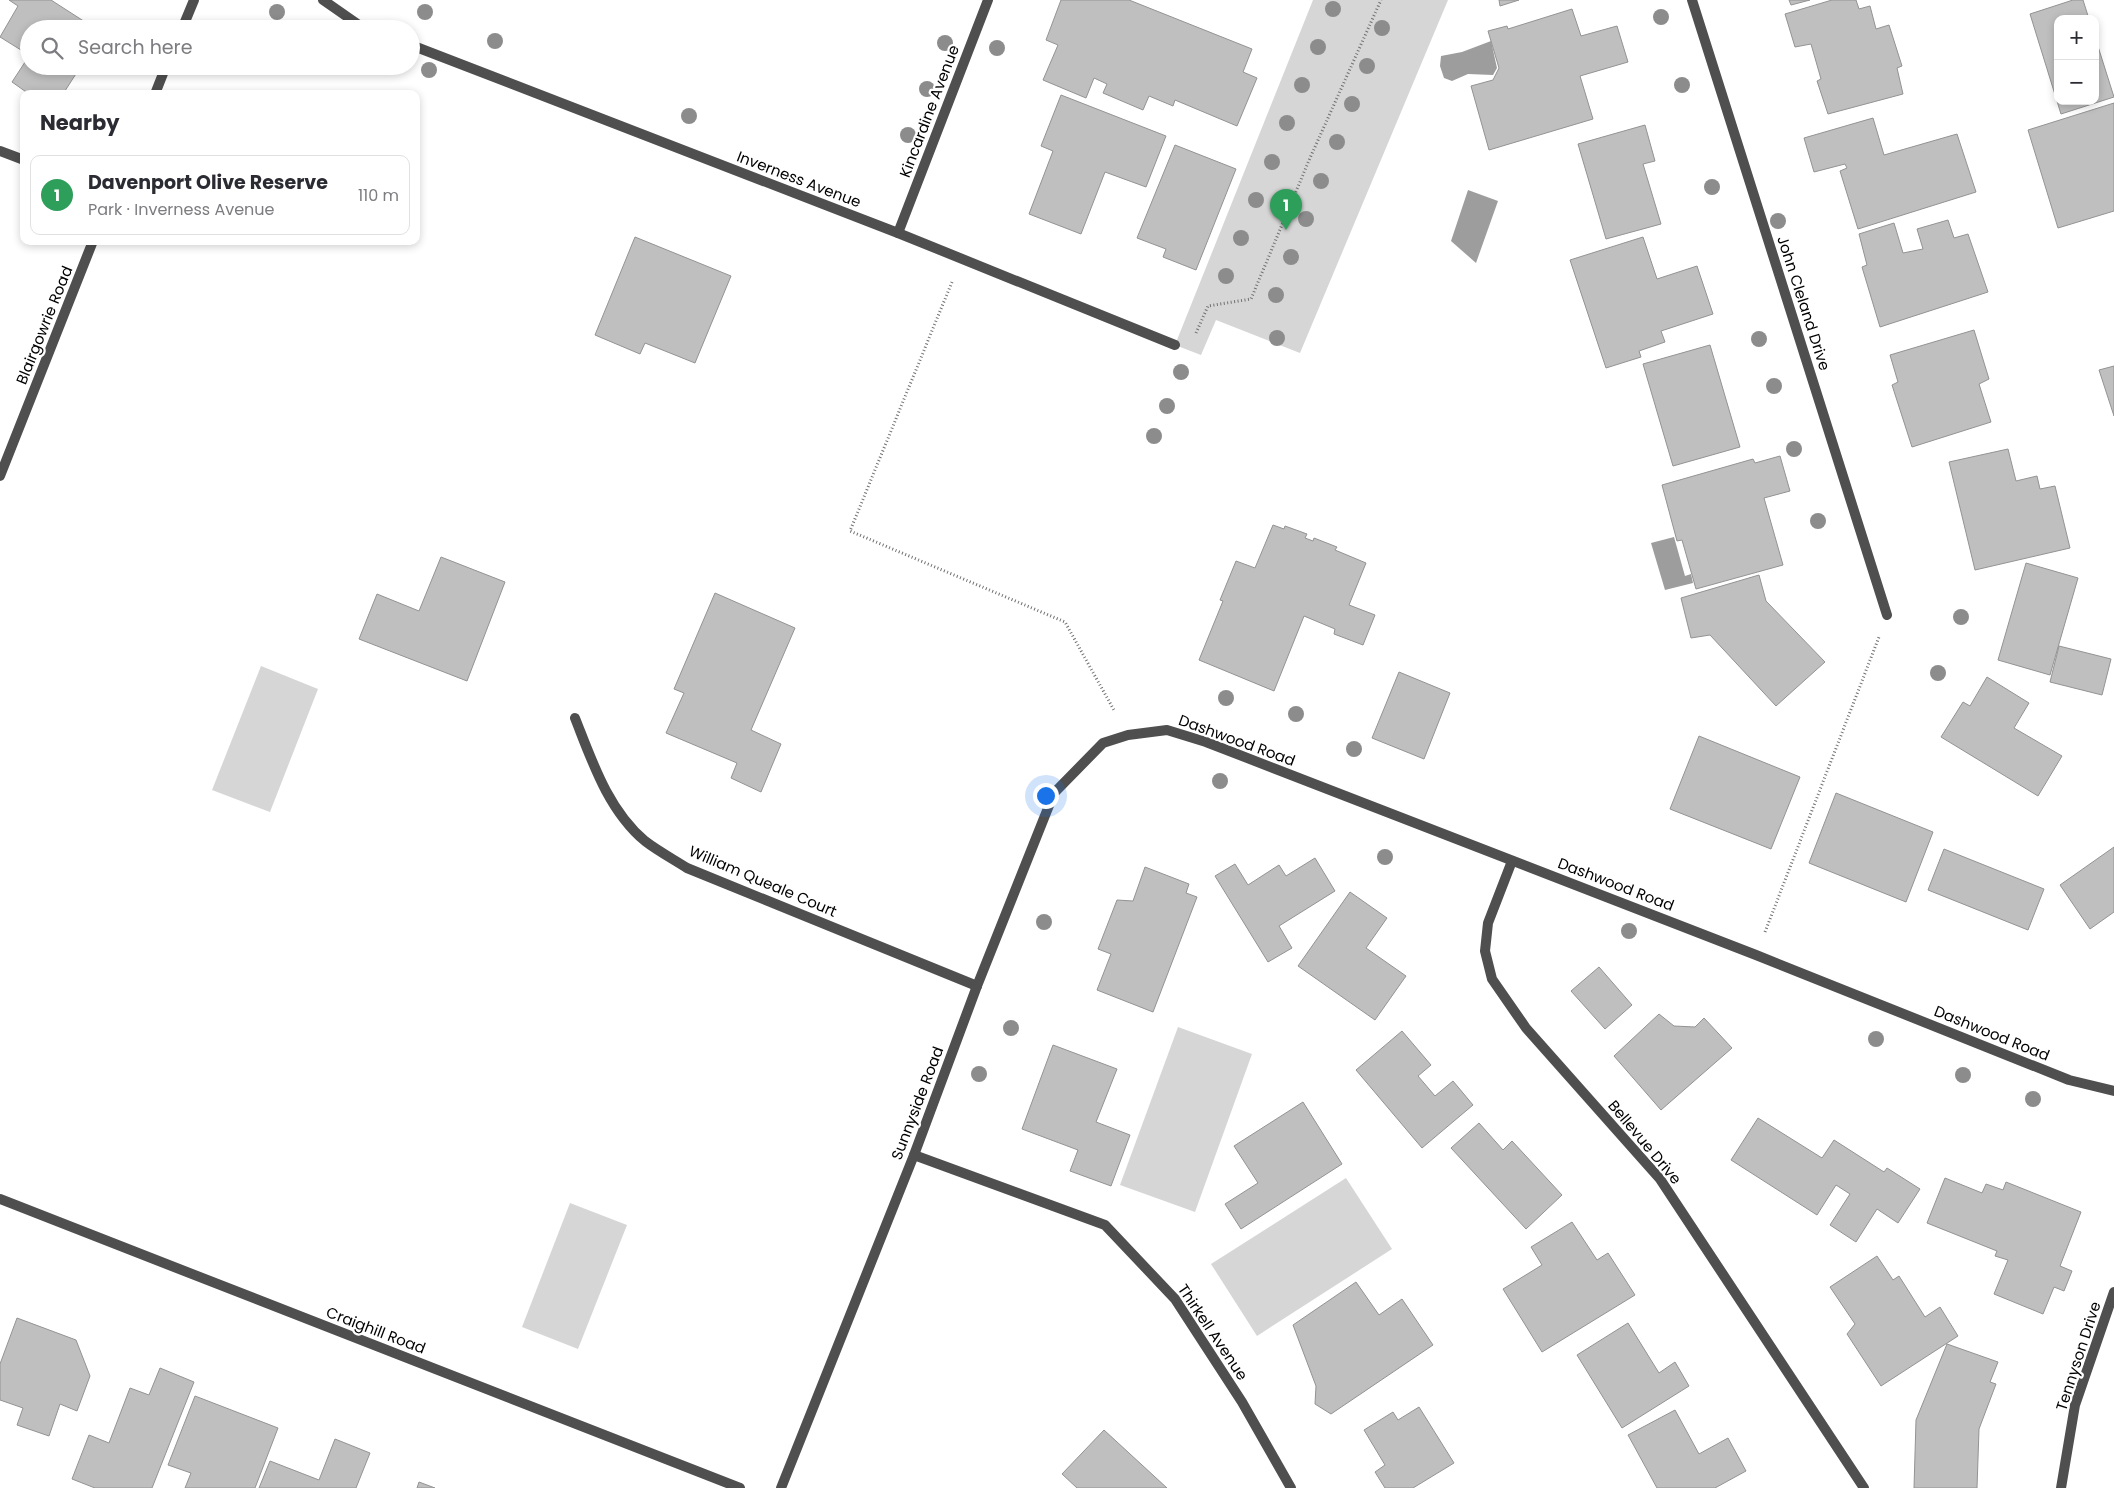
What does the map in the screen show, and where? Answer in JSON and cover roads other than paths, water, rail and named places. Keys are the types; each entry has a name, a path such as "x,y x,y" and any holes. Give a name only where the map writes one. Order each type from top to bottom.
{"street":[{"path":"186,20 194,0"},
{"path":"323,0 352,20"},
{"name":"Kincardine Avenue","path":"898,233 988,0"},
{"name":"John Cleland Drive","path":"1692,0 1887,615"},
{"name":"Inverness Avenue","path":"420,48 898,233 1175,345"},
{"path":"157,90 162,75"},
{"path":"0,151 20,158"},
{"name":"Blairgowrie Road","path":"0,476 91,245"},
{"name":"William Queale Court","path":"575,718 602,786 629,823 645,840 687,868 977,986"},
{"name":"Dashwood Road","path":"1103,743 1128,735 1167,730 1206,742 1756,955 2069,1080 2114,1091"},
{"name":"Sunnyside Road","path":"780,1488 914,1155 977,986 1054,793 1103,743"},
{"name":"Bellevue Drive","path":"1512,861 1488,924 1485,951 1492,979 1526,1028 1660,1179 1864,1488"},
{"name":"Thirkell Avenue","path":"914,1155 1105,1225 1175,1299 1242,1402 1291,1488"},
{"name":"Craighill Road","path":"0,1200 740,1488"},
{"name":"Tennyson Drive","path":"2061,1488 2075,1405 2114,1292"}],"place":[{"name":"Davenport Olive Reserve","path":"1286,230"}]}
